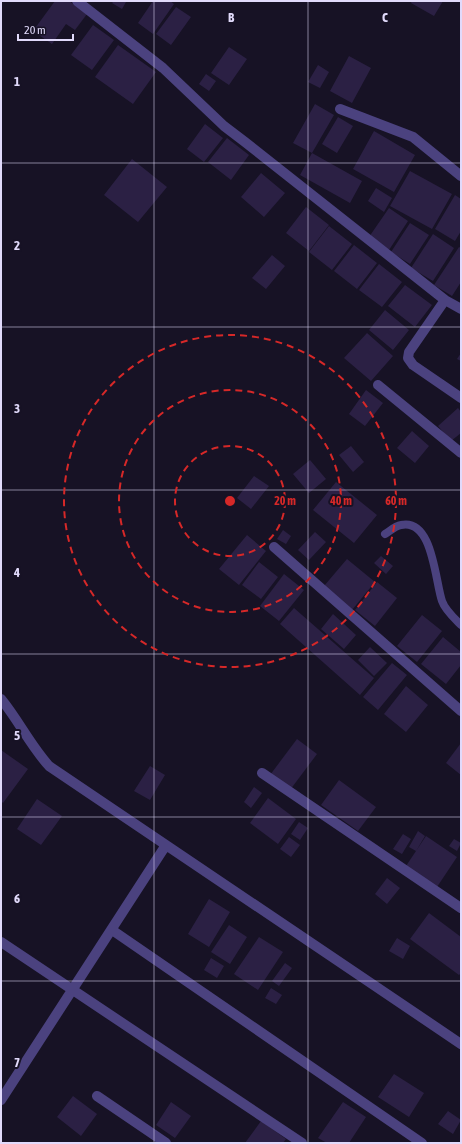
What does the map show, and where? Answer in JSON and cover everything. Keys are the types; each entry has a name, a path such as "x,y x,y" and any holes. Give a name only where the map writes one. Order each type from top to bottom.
{"street":[{"path":"77,1 164,68 234,134 445,300 461,309"},
{"path":"340,109 413,137 461,176"},
{"path":"445,300 409,352 408,358 413,365 461,398"},
{"path":"378,385 461,453"},
{"path":"274,547 461,711"},
{"path":"1,699 12,712 34,749 50,766 461,1044"},
{"path":"262,773 461,908"},
{"path":"1,1100 166,845"},
{"path":"112,930 422,1143"},
{"path":"1,942 72,991 302,1143"},
{"path":"97,1096 166,1143"}],"lane":[{"path":"385,534 400,525 411,525 420,529 427,540 432,555 442,602 461,625"}],"building":[{"path":"55,1 69,1 87,14 75,30 66,24 52,44 33,31"},
{"path":"114,1 126,2 122,9 112,3"},
{"path":"153,1 170,1 174,4 153,34 138,23"},
{"path":"412,1 443,1 434,16 411,3"},
{"path":"176,7 191,17 171,45 156,34"},
{"path":"93,25 114,40 92,70 71,55"},
{"path":"118,45 156,72 133,104 95,77"},
{"path":"229,47 247,59 229,85 211,73"},
{"path":"349,56 371,68 352,103 330,91"},
{"path":"318,65 329,72 320,88 308,82"},
{"path":"206,74 216,81 209,91 199,84"},
{"path":"315,104 334,115 312,153 293,143"},
{"path":"338,117 353,126 337,153 322,144"},
{"path":"205,124 223,138 204,162 187,149"},
{"path":"374,131 415,155 394,192 353,169"},
{"path":"227,138 249,155 231,180 208,162"},
{"path":"312,153 362,181 350,203 300,175"},
{"path":"132,159 167,187 138,222 104,195"},
{"path":"410,171 452,194 432,229 390,206"},
{"path":"261,173 285,193 264,217 241,197"},
{"path":"376,188 392,198 384,212 368,201"},
{"path":"455,195 461,199 461,231 455,241 435,229"},
{"path":"306,207 329,225 309,251 286,233"},
{"path":"389,208 408,221 389,250 369,237"},
{"path":"410,223 429,235 410,264 391,252"},
{"path":"329,226 352,244 332,270 309,252"},
{"path":"433,234 454,248 433,281 411,268"},
{"path":"354,245 377,263 357,289 334,271"},
{"path":"459,247 461,248 461,282 452,296 434,285"},
{"path":"272,255 285,266 266,289 252,278"},
{"path":"379,264 402,282 382,307 359,290"},
{"path":"405,285 432,305 415,327 388,306"},
{"path":"385,310 409,330 393,350 369,330"},
{"path":"367,333 393,356 371,381 344,358"},
{"path":"461,353 461,361 457,359"},
{"path":"366,390 383,403 365,426 349,414"},
{"path":"458,408 461,412 461,433 451,441 438,426"},
{"path":"412,431 429,446 415,463 397,448"},
{"path":"351,446 364,462 353,472 339,455"},
{"path":"310,460 326,479 309,493 293,474"},
{"path":"254,476 269,486 251,509 237,498"},
{"path":"336,482 377,515 354,543 313,510"},
{"path":"283,530 291,536 286,544 277,539"},
{"path":"315,532 326,542 309,560 298,550"},
{"path":"247,535 266,551 239,585 219,569"},
{"path":"381,556 393,566 386,574 374,563"},
{"path":"347,559 375,582 352,610 324,586"},
{"path":"259,562 278,577 261,599 242,585"},
{"path":"284,574 304,590 279,621 260,606"},
{"path":"377,582 397,598 375,626 355,610"},
{"path":"294,608 374,678 360,695 280,624"},
{"path":"333,614 356,635 344,649 321,629"},
{"path":"422,615 442,631 417,662 397,646"},
{"path":"443,637 461,652 461,665 446,684 421,664"},
{"path":"370,647 387,663 374,676 358,660"},
{"path":"392,663 407,675 378,710 363,697"},
{"path":"406,686 428,705 406,732 384,714"},
{"path":"297,739 317,754 290,790 270,775"},
{"path":"461,743 461,775 446,763"},
{"path":"1,750 28,769 3,803 1,801"},
{"path":"150,766 165,775 150,800 134,791"},
{"path":"339,780 376,807 358,831 321,805"},
{"path":"254,787 262,793 251,808 244,802"},
{"path":"268,798 296,819 278,844 250,823"},
{"path":"37,799 62,816 41,845 17,829"},
{"path":"299,822 308,828 300,840 291,834"},
{"path":"418,831 425,836 416,851 409,847"},
{"path":"403,834 411,839 402,854 393,849"},
{"path":"426,836 457,857 437,887 406,866"},
{"path":"289,837 300,845 291,857 280,849"},
{"path":"454,839 461,843 457,851 449,846"},
{"path":"387,878 400,888 387,904 375,894"},
{"path":"209,899 230,912 209,947 188,934"},
{"path":"429,913 461,937 461,973 459,975 410,939"},
{"path":"229,925 247,937 230,964 211,952"},
{"path":"259,937 283,952 258,990 234,974"},
{"path":"397,938 410,946 403,959 389,951"},
{"path":"211,958 224,966 217,978 204,970"},
{"path":"285,963 292,968 279,986 272,981"},
{"path":"271,988 282,995 276,1004 265,998"},
{"path":"394,1074 424,1093 409,1117 378,1097"},
{"path":"73,1096 97,1114 81,1136 57,1117"},
{"path":"171,1102 191,1116 175,1138 156,1125"},
{"path":"343,1102 366,1117 349,1143 327,1143 318,1138"},
{"path":"448,1111 461,1120 453,1134 438,1124"},
{"path":"261,1121 286,1139 283,1143 245,1143"}]}
